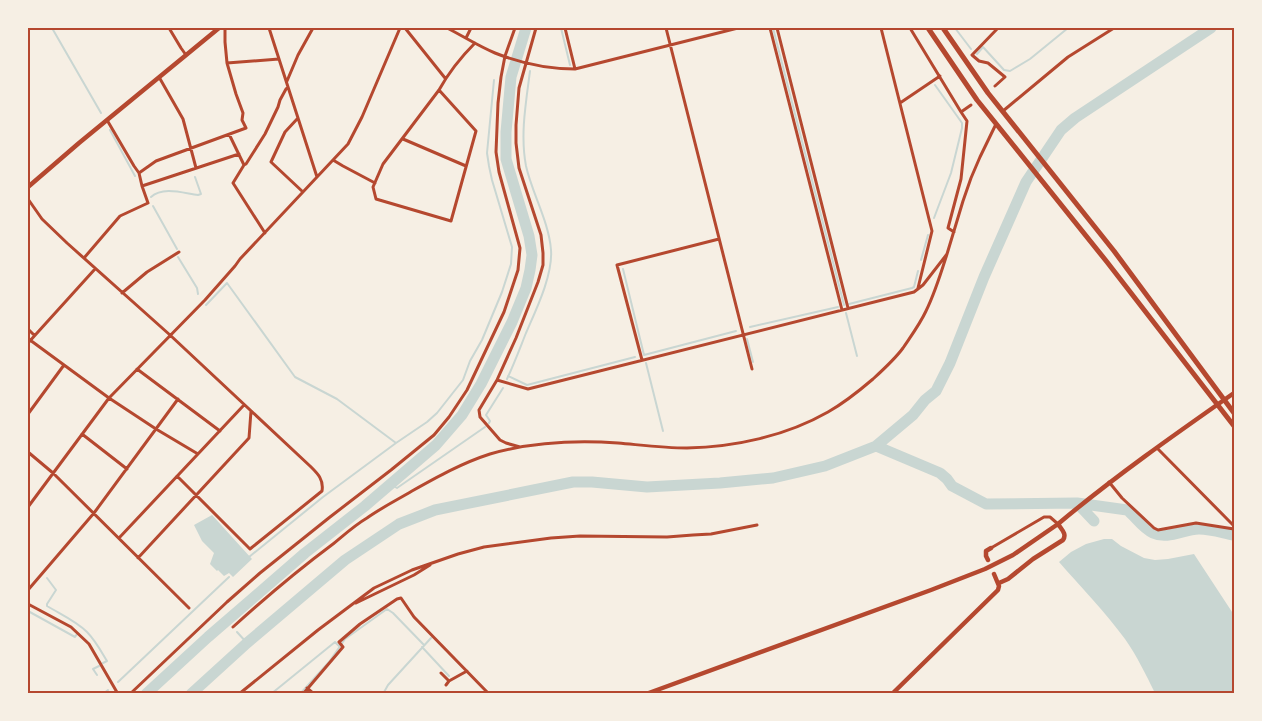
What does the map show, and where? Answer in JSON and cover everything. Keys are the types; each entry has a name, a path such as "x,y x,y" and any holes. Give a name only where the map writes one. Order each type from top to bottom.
{"main road":[{"path":"928,28 1000,130 1107,262 1234,426"},
{"path":"943,28 988,93 1114,251 1234,413"}],"street":[{"path":"169,28 186,55"},
{"path":"28,188 219,28"},
{"path":"139,173 156,161 246,128 242,120 243,113 227,63 225,28"},
{"path":"269,28 317,177"},
{"path":"287,81 298,55 313,28"},
{"path":"28,507 110,398 205,300 240,259 348,144 400,28"},
{"path":"405,28 445,78"},
{"path":"447,28 506,57 561,69 575,69 738,28"},
{"path":"466,38 471,28"},
{"path":"130,694 260,573 434,435 467,390 504,312 520,259 520,248 499,172 496,152 498,103 506,57 515,28"},
{"path":"520,447 506,444 500,440 480,417 479,410 497,380 516,338 538,282 544,253 541,235 519,168 516,143 519,88 536,28"},
{"path":"565,28 575,69"},
{"path":"666,28 752,369"},
{"path":"770,28 842,310"},
{"path":"777,28 848,308"},
{"path":"881,28 932,231 918,288"},
{"path":"910,28 967,121 960,179 948,228 954,232"},
{"path":"995,86 1005,77 988,63 979,61 972,55 998,28"},
{"path":"1002,111 1068,56 1114,28"},
{"path":"439,90 476,131 451,221 376,198 373,187 383,164 439,90 445,78 475,43"},
{"path":"227,63 279,58"},
{"path":"900,102 940,76"},
{"path":"159,77 183,119 196,168"},
{"path":"265,233 233,183 265,134 288,87"},
{"path":"961,112 971,106"},
{"path":"298,118 285,132 271,162 303,192"},
{"path":"84,258 120,216 148,203 139,173 107,120"},
{"path":"233,627 310,562 367,518 441,475 488,455 520,447 553,442 616,443 670,447 712,446 768,436 799,426 828,412 862,389 884,369 902,350 925,313 940,278 971,178 996,124"},
{"path":"229,134 244,164"},
{"path":"403,139 467,166"},
{"path":"142,186 239,154"},
{"path":"333,160 375,183"},
{"path":"28,199 42,219 251,411 317,474 322,480 323,485 322,490 250,550 177,476"},
{"path":"642,360 617,265 719,239"},
{"path":"122,293 147,272 178,252"},
{"path":"497,380 528,390 914,292 923,285 947,254"},
{"path":"95,269 29,342 156,429 198,454"},
{"path":"28,329 34,335"},
{"path":"28,414 64,365"},
{"path":"137,369 220,431"},
{"path":"646,694 922,594 985,569 1013,555 1058,524 1109,482 1156,447 1234,392"},
{"path":"28,590 94,513 178,399"},
{"path":"119,538 244,405"},
{"path":"138,558 249,438 251,411"},
{"path":"82,434 126,469"},
{"path":"1156,447 1234,527"},
{"path":"28,452 53,473 189,608"},
{"path":"1109,482 1122,498 1158,530 1196,524 1234,527"},
{"path":"988,560 986,551 1044,517 1050,517 1064,532 1065,535 1062,540 1033,558 999,584"},
{"path":"239,694 374,588 412,570 458,554 484,547 551,538 580,536 693,536 757,525"},
{"path":"351,605 414,575 437,561"},
{"path":"892,694 998,590 999,584 994,574"},
{"path":"302,694 343,647 339,642 360,624 401,598 414,617 489,694"},
{"path":"28,604 71,627 89,644 118,694"},
{"path":"446,685 467,671"},
{"path":"441,673 450,681"},
{"path":"307,688 314,694"}],"shaded area":[{"path":"212,515 252,559 233,577 229,573 224,576 210,564 214,553 202,541 194,525"},
{"path":"1104,539 1112,539 1144,558 1155,560 1194,554 1234,615 1234,693 1155,693 1125,639 1059,562 1071,552 1086,544"}],"waterway":[{"path":"52,28 101,113"},
{"path":"146,694 208,637 305,553 365,506 436,445 462,415 481,384 512,322 526,288 532,255 529,236 506,159 506,132 511,77 526,28"},
{"path":"561,28 570,65"},
{"path":"773,28 844,305"},
{"path":"955,28 971,49"},
{"path":"977,54 983,47 1004,70 1010,71 1030,59 1068,28"},
{"path":"191,694 247,643 345,560 399,524 435,510 573,482 647,487 773,478 825,466 876,446 913,415 925,400 936,391 950,363 984,277 1026,182 1061,130 1075,118 1211,28"},
{"path":"507,379 543,292 551,260 550,239 529,176 524,154 524,118 530,71"},
{"path":"249,557 323,497 427,422 437,413 463,380 502,292 511,264 512,247 492,180 487,153 494,80"},
{"path":"934,218 951,173 962,128 962,123 935,85"},
{"path":"110,130 135,176"},
{"path":"151,197 167,191 201,194 195,177"},
{"path":"153,206 177,249"},
{"path":"921,260 928,235"},
{"path":"178,257 197,288 198,294"},
{"path":"623,269 644,355 736,331"},
{"path":"849,304 912,288 914,287 918,271"},
{"path":"206,305 227,283 295,377 337,399 396,443"},
{"path":"750,327 838,307"},
{"path":"846,313 857,356"},
{"path":"747,339 753,362"},
{"path":"508,376 527,385 635,357"},
{"path":"646,363 663,431"},
{"path":"489,423 490,421 486,415 503,388"},
{"path":"390,484 397,488 485,427"},
{"path":"876,446 940,473 952,486 986,504 1077,503 1127,510 1146,528 1159,535 1170,535 1199,529 1234,535"},
{"path":"1077,503 1094,521"},
{"path":"118,682 229,577"},
{"path":"47,578 56,590 47,606 73,621 87,632 107,661 103,663"},
{"path":"300,694 329,662 345,639 387,609 424,645"},
{"path":"28,611 75,637 77,634"},
{"path":"237,632 247,643"},
{"path":"383,694 388,685 431,638"},
{"path":"271,694 335,642 340,647"},
{"path":"422,647 449,676"},
{"path":"97,675 93,669 99,666"},
{"path":"103,694 108,690"}]}
